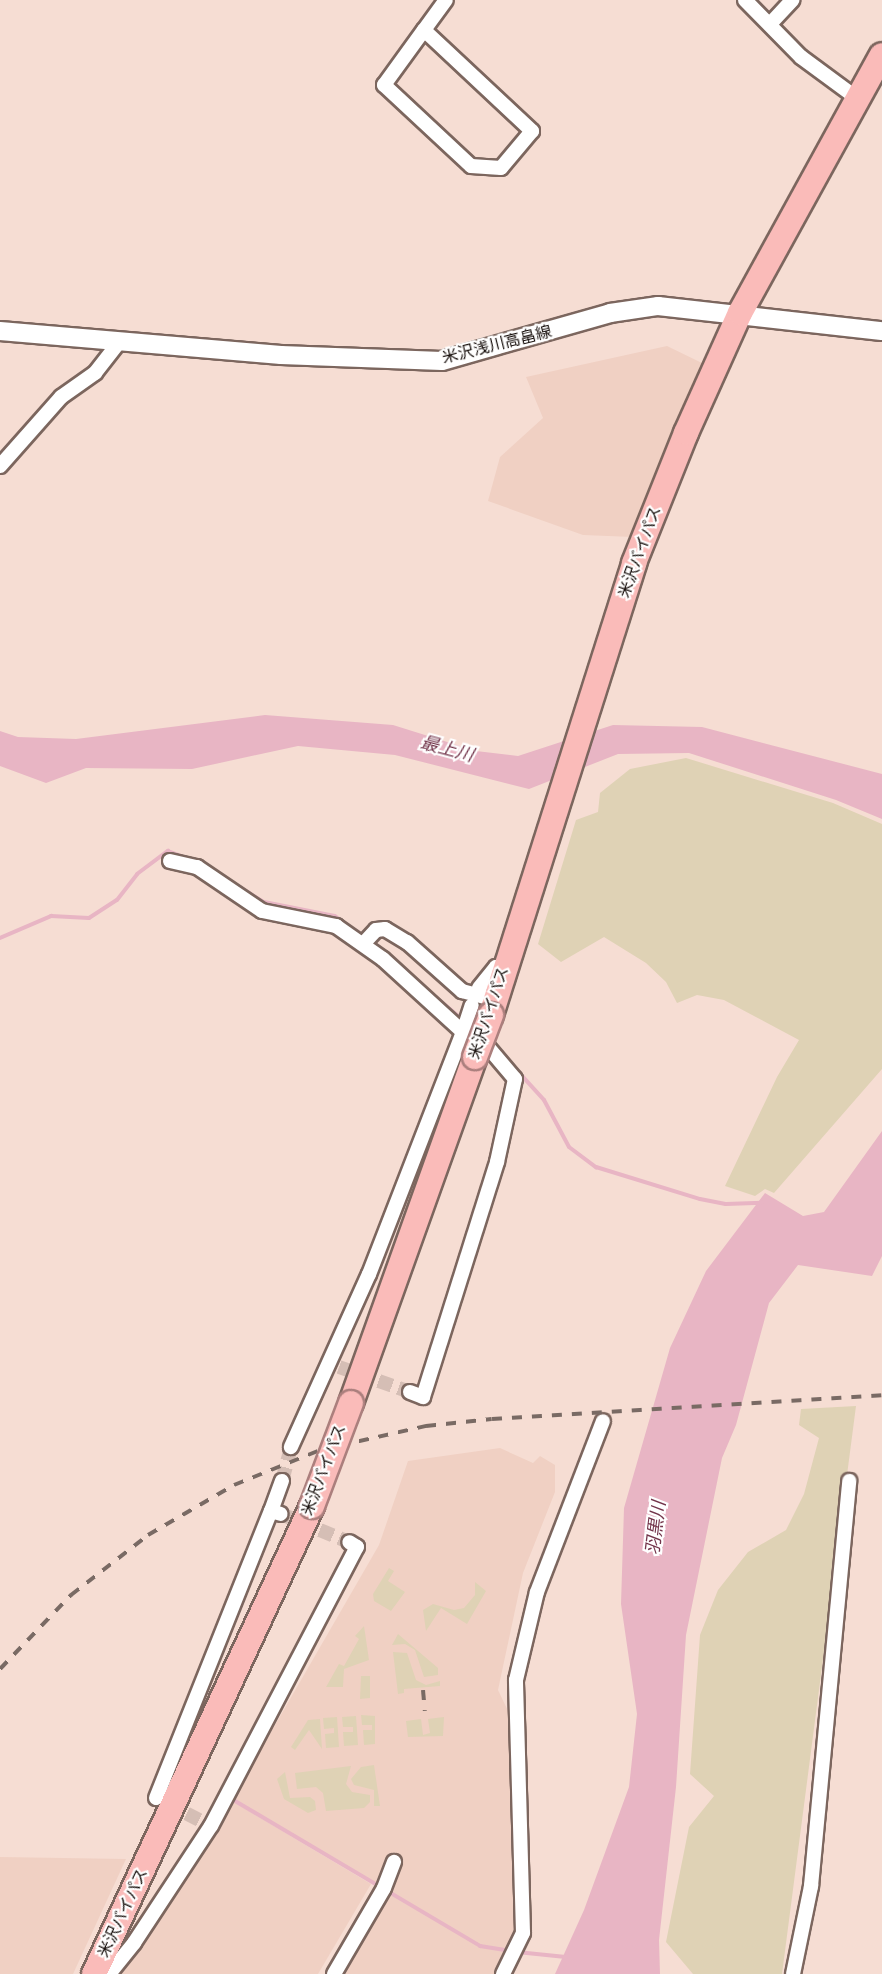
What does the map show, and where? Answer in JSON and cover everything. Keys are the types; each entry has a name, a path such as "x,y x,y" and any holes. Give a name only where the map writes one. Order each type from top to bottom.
{"highway":[{"name":"米沢バイパス","path":"95,1974 312,1506 351,1403 473,1040 481,1004 506,963 634,563 686,433 740,313 870,88 882,55"}],"main road":[{"name":"米沢浅川高畠線","path":"0,331 281,355 442,361 626,310 673,306 882,331"}],"street":[{"path":"424,30 532,131 501,168 471,166 384,85 424,30 446,0"},
{"path":"745,0 801,57 870,88"},
{"path":"770,24 792,0"},
{"path":"0,466 61,397 95,373 118,342"},
{"path":"170,861 197,867 262,911 328,923 366,939 515,1079 497,1162 423,1397 410,1392"},
{"path":"291,1447 335,1366 473,1040 481,1004 462,992 407,942 385,929 366,939"},
{"path":"503,1974 523,1933 516,1680 537,1592 603,1421"},
{"path":"156,1798 276,1512 282,1481"},
{"path":"793,1974 811,1886 849,1481"},
{"path":"109,1974 134,1943 211,1826 357,1547 349,1542"},
{"path":"334,1974 382,1891 394,1862"}],"shaded area":[{"path":"667,346 702,363 633,537 583,535 488,501 500,457 543,418 526,377"},
{"path":"686,758 833,803 882,824 882,1069 774,1193 765,1189 755,1196 725,1186 777,1077 799,1040 724,1000 697,995 677,1003 666,982 646,963 604,937 561,962 538,944 576,820 598,812 600,793 630,769"},
{"path":"856,1406 782,1974 693,1974 666,1942 689,1827 714,1796 690,1774 700,1635 718,1590 748,1552 786,1530 804,1494 819,1438 799,1425 801,1409"},
{"path":"500,1448 533,1463 540,1456 555,1465 555,1492 523,1573 498,1690 510,1715 520,1930 499,1974 341,1974 387,1891 233,1798 379,1545 408,1461"},
{"path":"389,1568 394,1571 388,1581 405,1592 391,1611 374,1601 373,1594"},
{"path":"475,1582 486,1591 467,1624 441,1608 426,1631 423,1610 433,1604 454,1610 464,1608 475,1595"},
{"path":"364,1626 369,1660 344,1669 343,1687 326,1687 339,1664 344,1666 359,1639 355,1636"},
{"path":"398,1634 438,1668 438,1675 424,1677 415,1650 405,1644 392,1645"},
{"path":"393,1652 407,1653 416,1680 426,1685 440,1681 440,1686 404,1689 404,1693 398,1694"},
{"path":"361,1676 370,1676 370,1698 360,1699"},
{"path":"361,1715 375,1716 375,1744 364,1745 363,1730 372,1730 372,1725 362,1725"},
{"path":"356,1716 358,1745 344,1746 343,1732 353,1732 353,1727 343,1727 342,1717"},
{"path":"337,1717 339,1747 326,1748 325,1734 334,1733 334,1728 324,1729 323,1718"},
{"path":"444,1717 443,1736 408,1737 406,1721 421,1719 423,1735 430,1733 428,1719"},
{"path":"320,1719 322,1749 309,1730 295,1750 291,1747 308,1720"},
{"path":"374,1765 380,1806 374,1806 374,1790 354,1785 351,1779 361,1767"},
{"path":"351,1766 346,1784 352,1792 370,1795 370,1802 364,1808 326,1811 323,1793 316,1787 297,1789 295,1773"},
{"path":"285,1772 290,1798 310,1797 315,1801 316,1810 308,1813 284,1799 277,1779"},
{"path":"232,1801 371,1884 318,1974 118,1974"},
{"path":"0,1857 126,1859 73,1974 0,1974"}],"water":[{"name":"最上川","path":"265,715 393,725 476,751 518,756 613,725 702,727 882,774 882,819 836,800 689,753 618,754 529,789 395,755 298,746 192,769 86,768 46,783 0,766 0,731 18,737 76,739"},
{"name":"羽黒川","path":"882,1131 882,1256 872,1276 798,1265 769,1303 736,1425 722,1458 686,1635 676,1787 659,1940 660,1974 555,1974 584,1910 629,1787 637,1714 621,1604 624,1508 670,1348 706,1271 765,1193 803,1216 824,1212"}],"waterway":[{"path":"0,938 51,916 89,918 117,900 137,874 168,851 189,859"},
{"path":"230,881 264,902 335,916 364,937"},
{"path":"370,942 463,1020"},
{"path":"492,1043 544,1100 569,1147 596,1167 700,1199 726,1204 762,1203"},
{"path":"230,1798 480,1946 510,1951"},
{"path":"517,1952 566,1957"}],"tunnel":[{"path":"339,1367 410,1392"},
{"path":"282,1481 291,1447"},
{"path":"281,1514 349,1542"},
{"path":"168,1804 211,1826"}],"railway":[{"path":"0,1669 71,1595 148,1535 234,1485 320,1450 426,1426 492,1419 882,1395"},
{"path":"423,1690 425,1711"}]}
